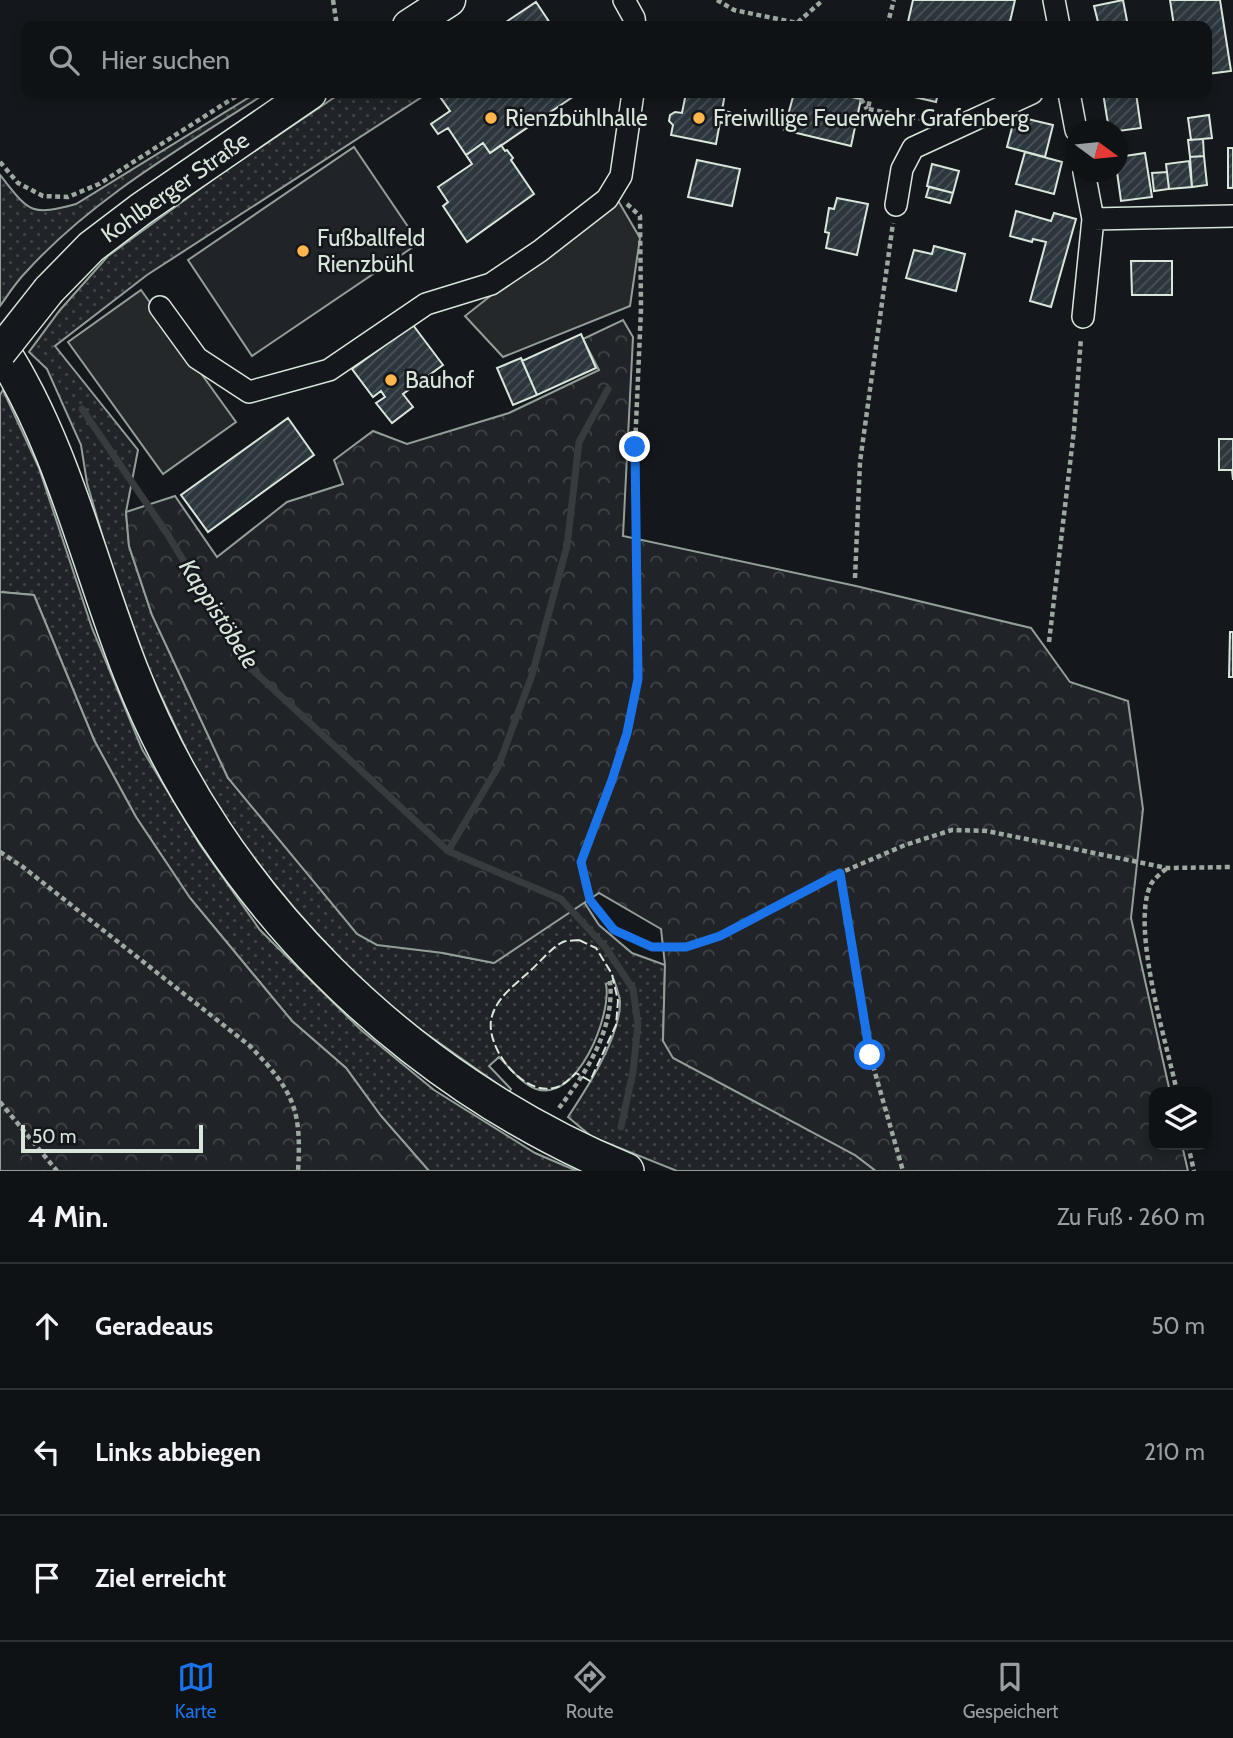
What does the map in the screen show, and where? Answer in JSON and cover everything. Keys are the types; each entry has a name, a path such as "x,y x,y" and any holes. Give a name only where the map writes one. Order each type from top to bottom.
{"main road":[{"path":"0,350 34,411 60,473 132,674 166,751 205,817 250,881 305,946 371,1013 442,1070 500,1108 585,1154 626,1171"}],"street":[{"path":"417,21 449,0"},
{"path":"624,0 634,21"},
{"path":"1054,0 1058,21"},
{"name":"Kohlberger Straße","path":"0,350 49,290 91,247 303,98"},
{"path":"160,307 197,358 249,392 329,370 426,304 491,284 540,251 607,199 621,176 632,98"},
{"path":"896,205 902,169 913,148 1021,98"},
{"path":"1070,98 1074,119"},
{"path":"1083,317 1093,219 1086,182"},
{"path":"1093,219 1233,216"}],"path":[{"path":"333,0 336,21"},
{"path":"718,0 734,10 787,21"},
{"path":"799,21 823,0"},
{"path":"888,21 894,0"},
{"path":"0,162 18,183 43,196 68,197 99,184 233,98"},
{"path":"867,109 870,98"},
{"path":"862,99 867,109"},
{"path":"867,109 960,126"},
{"path":"613,191 640,216 635,447 638,679 627,733 581,862 590,900 614,930 652,947 686,947 720,936 840,873 905,845 952,830 986,831 1167,868 1233,867"},
{"path":"855,578 860,462 896,205"},
{"path":"1049,642 1083,317"},
{"path":"0,852 23,867 250,1046 274,1071 292,1099 300,1136 298,1171"},
{"path":"1167,868 1152,883 1144,911 1148,964 1176,1087"},
{"path":"840,873 870,1055 904,1171"},
{"path":"542,1131 583,1077 609,1018 612,1000 610,981"},
{"path":"0,1102 57,1171"},
{"path":"1189,1150 1194,1171"}],"green space":[{"path":"248,98 258,98 140,175 80,220 22,276 0,306 0,175 31,208 48,210 76,204"},
{"path":"334,98 420,98 147,275 55,346 138,450 126,512 129,546 152,615 228,778 443,953 494,963 584,902 599,925 632,953 665,965 663,1041 855,1155 876,1171 677,1171 592,1137 568,1117 602,1061 615,1030 620,1001 614,980 606,984 604,1015 598,1034 578,1070 566,1083 551,1090 536,1089 521,1080 499,1057 489,1066 511,1089 509,1092 401,1016 341,961 261,872 201,781 147,666 108,555 87,483 81,445 47,369 29,352 60,310 108,256 219,175"},
{"name":"Fußballfeld Rienzbühl","path":"354,147 419,243 252,356 188,260"},
{"path":"623,320 633,337 623,536 856,586 1031,628 1070,682 1128,701 1143,809 1131,918 1169,1087 1149,1087 1149,1150 1183,1150 1188,1171 876,1171 855,1155 673,1058 663,1041 665,965 661,929 599,893 494,963 443,953 377,945 357,934 228,778 152,615 129,546 126,512 175,496 217,557 287,502 343,484 334,460 373,431 407,444 509,413 599,370 583,339"},
{"path":"3,390 39,468 92,628 142,749 200,845 260,930 361,1030 434,1090 535,1153 577,1171 429,1171 381,1116 346,1068 292,1021 190,898 136,817 94,740 34,595 0,592 0,395"},
{"path":"0,592 34,595 94,740 136,817 190,898 292,1021 346,1068 381,1116 429,1171 0,1171"}],"shaded area":[{"path":"616,197 640,238 630,306 503,357 465,316"},
{"path":"141,290 236,422 163,474 68,342"}],"building":[{"path":"913,0 1015,0 1010,21 908,21"},
{"path":"1123,0 1127,21 1098,21 1094,6"},
{"path":"1170,0 1220,0 1231,71 1212,73 1212,21 1173,21"},
{"path":"536,2 549,21 508,21"},
{"name":"Rienzbühlhalle","path":"441,98 571,98 490,153 483,143 466,155 448,128 438,134 431,124 450,111"},
{"name":"Freiwillige Feuerwehr Grafenberg","path":"685,98 724,98 722,111 730,112 727,124 720,122 716,144 671,135 673,125 669,121 670,115 675,112 682,113"},
{"path":"793,98 861,99 851,146 784,130"},
{"path":"919,98 937,98 936,102"},
{"path":"1104,98 1137,98 1141,128 1128,130 1128,119 1107,119"},
{"path":"1209,115 1212,138 1191,140 1188,118"},
{"path":"1015,116 1053,125 1045,157 1007,147"},
{"path":"1203,139 1204,156 1190,157 1188,140"},
{"path":"483,143 490,153 501,145 507,150 534,194 467,242 443,206 448,202 438,187 472,164 466,155"},
{"path":"1228,148 1233,148 1233,188 1228,188"},
{"path":"1025,152 1062,162 1054,194 1016,184"},
{"path":"1145,153 1152,197 1121,201 1118,182 1128,182 1128,156"},
{"path":"1204,156 1207,185 1192,187 1190,157"},
{"path":"697,160 740,169 732,206 688,197"},
{"path":"1189,161 1192,187 1169,189 1166,164"},
{"path":"932,164 959,171 953,193 927,186"},
{"path":"1167,172 1169,189 1154,191 1152,173"},
{"path":"929,187 953,193 950,203 926,197"},
{"path":"837,198 868,204 857,255 826,248 829,233 825,232 829,208 834,209"},
{"path":"1016,211 1051,221 1054,213 1076,219 1051,307 1030,301 1046,242 1033,239 1032,242 1010,236"},
{"path":"934,246 965,254 956,291 906,278 914,250 932,254"},
{"path":"1131,261 1172,261 1172,295 1132,295"},
{"name":"Bauhof","path":"413,325 443,365 403,394 413,407 392,423 376,403 385,397 381,391 373,397 352,369"},
{"path":"581,334 596,368 537,395 522,361"},
{"path":"521,358 537,395 513,405 497,368"},
{"path":"288,418 314,455 208,532 181,495"},
{"path":"1219,439 1233,439 1233,480 1232,470 1219,470"},
{"path":"1230,632 1233,632 1233,677 1229,677"}],"waterway":[{"name":"Kappistöbele","path":"448,851 498,767 532,675 567,546 579,442 608,389"},
{"name":"Kappistöbele","path":"82,409 168,535 244,662 448,851 561,899 606,948 633,989 638,1024 633,1072 621,1127"}],"fence":[{"path":"579,940 596,948 612,974 618,1001 616,1025 590,1081 576,1073 560,1086 542,1088 518,1076 499,1054 493,1041 492,1016 503,996 550,951 563,942 579,940"}],"place":[{"name":"Rienzbühlhalle","path":"491,118"},
{"name":"Freiwillige Feuerwehr Grafenberg","path":"699,118"},
{"name":"Fußballfeld Rienzbühl","path":"303,251"},
{"name":"Bauhof","path":"391,380"}],"route":[{"path":"635,447 638,679 627,733 581,862 590,900 614,930 652,947 686,947 720,936 840,873 870,1055"}]}
